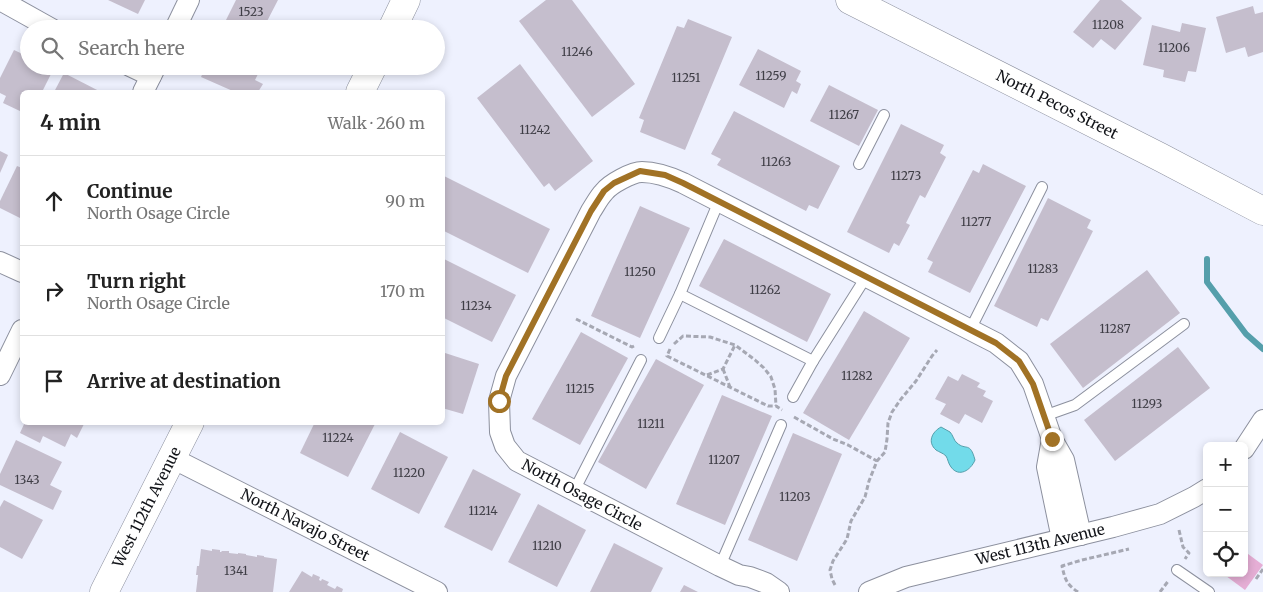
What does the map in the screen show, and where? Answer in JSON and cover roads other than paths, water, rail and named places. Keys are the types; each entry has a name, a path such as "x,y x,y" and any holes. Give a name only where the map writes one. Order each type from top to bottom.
{"street":[{"path":"0,0 36,20"},
{"path":"179,20 189,0"},
{"path":"396,20 406,0"},
{"name":"North Pecos Street","path":"850,0 1263,211"},
{"path":"361,90 368,75"},
{"name":"North Osage Circle","path":"779,592 766,583 739,575 720,566 517,461 505,446 500,432 499,401 506,376 591,211 604,191 614,183 640,171 665,175 718,201 996,343 1019,361 1033,384 1052,439 1064,460 1071,537"},
{"path":"0,262 20,271"},
{"path":"0,374 20,334"},
{"name":"West 112th Avenue","path":"104,592 188,425"},
{"path":"1248,444 1261,428"},
{"name":"North Navajo Street","path":"172,458 437,592"},
{"name":"West 113th Avenue","path":"869,592 906,577 1160,514 1203,491"},
{"path":"739,575 749,592"}],"lane":[{"path":"859,164 884,115"},
{"path":"970,330 1042,187"},
{"path":"658,338 680,294 718,201"},
{"path":"793,397 813,361 866,277"},
{"path":"680,294 813,361"},
{"path":"1044,416 1075,405 1184,324"},
{"path":"574,491 641,360"},
{"path":"720,566 781,425"},
{"path":"1177,570 1209,592"}],"water":[{"path":"941,427 950,432 957,443 971,450 975,460 968,470 958,472 954,470 946,456 933,447 932,437"}],"waterway":[{"path":"1207,259 1207,282 1246,334 1263,349"}]}
